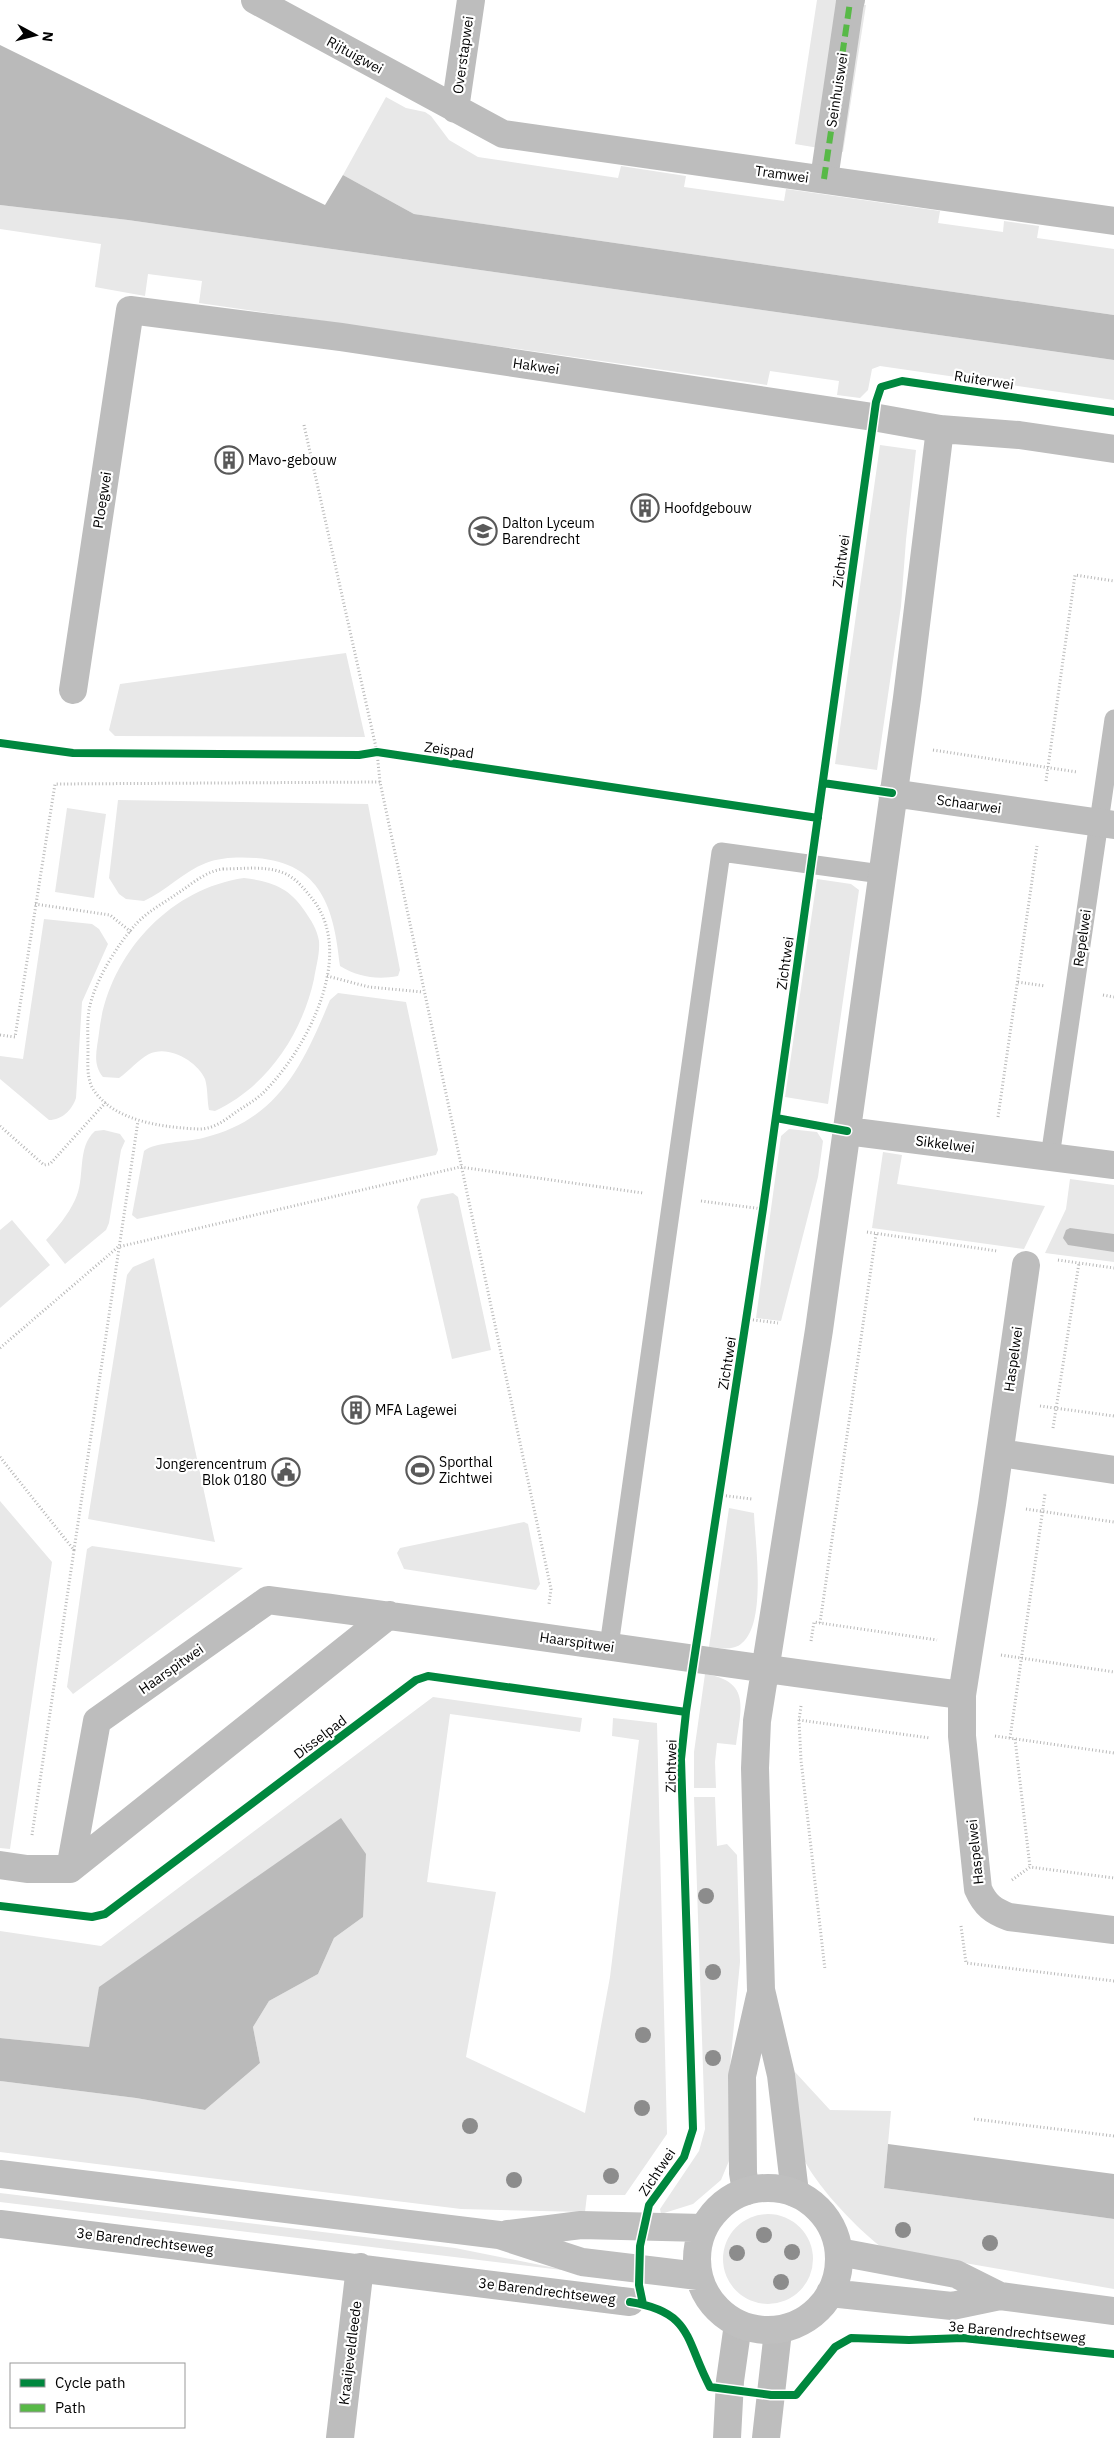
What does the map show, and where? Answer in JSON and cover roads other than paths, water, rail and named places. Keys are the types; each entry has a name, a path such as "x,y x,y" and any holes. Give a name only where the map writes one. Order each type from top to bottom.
{"main road":[{"path":"0,2174 499,2235 582,2262 698,2276"},
{"path":"762,2188 779,2188 795,2193 811,2202 825,2216 834,2233 839,2252 838,2273 830,2293 818,2311 800,2324 778,2331 758,2330 738,2324 720,2312 706,2296 698,2276 696,2260 703,2228 714,2212 728,2199 746,2191 762,2188"},
{"path":"499,2235 581,2225 703,2228"},
{"name":"3e Barendrechtseweg","path":"839,2252 956,2274 1000,2296 1114,2311"},
{"name":"3e Barendrechtseweg","path":"830,2293 952,2306 1000,2296"}],"street":[{"name":"Rijtuigwei","path":"255,0 456,109"},
{"name":"Overstapwei","path":"456,109 471,0"},
{"name":"Seinhuiswei","path":"824,179 851,1"},
{"name":"Tramwei","path":"456,109 503,134 1114,221"},
{"name":"Hakwei","path":"130,310 351,338 873,416 940,429"},
{"name":"Ploegwei","path":"73,690 130,310"},
{"path":"795,2193 781,2075 761,1990 755,1768 757,1721 799,1467 847,1131 900,745 940,429 1019,435 1114,449"},
{"name":"Schaarwei","path":"892,793 1106,824"},
{"name":"Sikkelwei","path":"847,1131 1114,1165"},
{"name":"Haspelwei","path":"1015,1259 1007,1401 962,1695 962,1736 978,1888 984,1902 995,1912 1009,1917 1114,1930"},
{"path":"1000,1453 1114,1470"},
{"name":"Haarspitwei","path":"70,1869 97,1720 268,1600 389,1615 765,1670"},
{"path":"0,1865 27,1869 70,1869 389,1615"},
{"path":"765,1670 962,1695"},
{"path":"746,2191 743,2173 742,2076 761,1990"},
{"name":"3e Barendrechtseweg","path":"0,2224 360,2267 630,2302"},
{"name":"Kraaijeveldleede","path":"340,2438 360,2267"},
{"path":"727,2438 730,2381 738,2324"},
{"path":"766,2438 778,2331"}],"lane":[{"name":"Repelwei","path":"1050,1157 1106,824 1105,777 1114,719"},
{"path":"609,1646 721,852 881,874"}],"place":[{"name":"Mavo-gebouw","path":"229,460"},
{"name":"Hoofdgebouw","path":"645,508"},
{"name":"Dalton Lyceum Barendrecht","path":"483,531"},
{"name":"MFA Lagewei","path":"356,1410"},
{"name":"Sporthal Zichtwei","path":"420,1470"},
{"name":"Jongerencentrum Blok 0180","path":"286,1472"}]}
